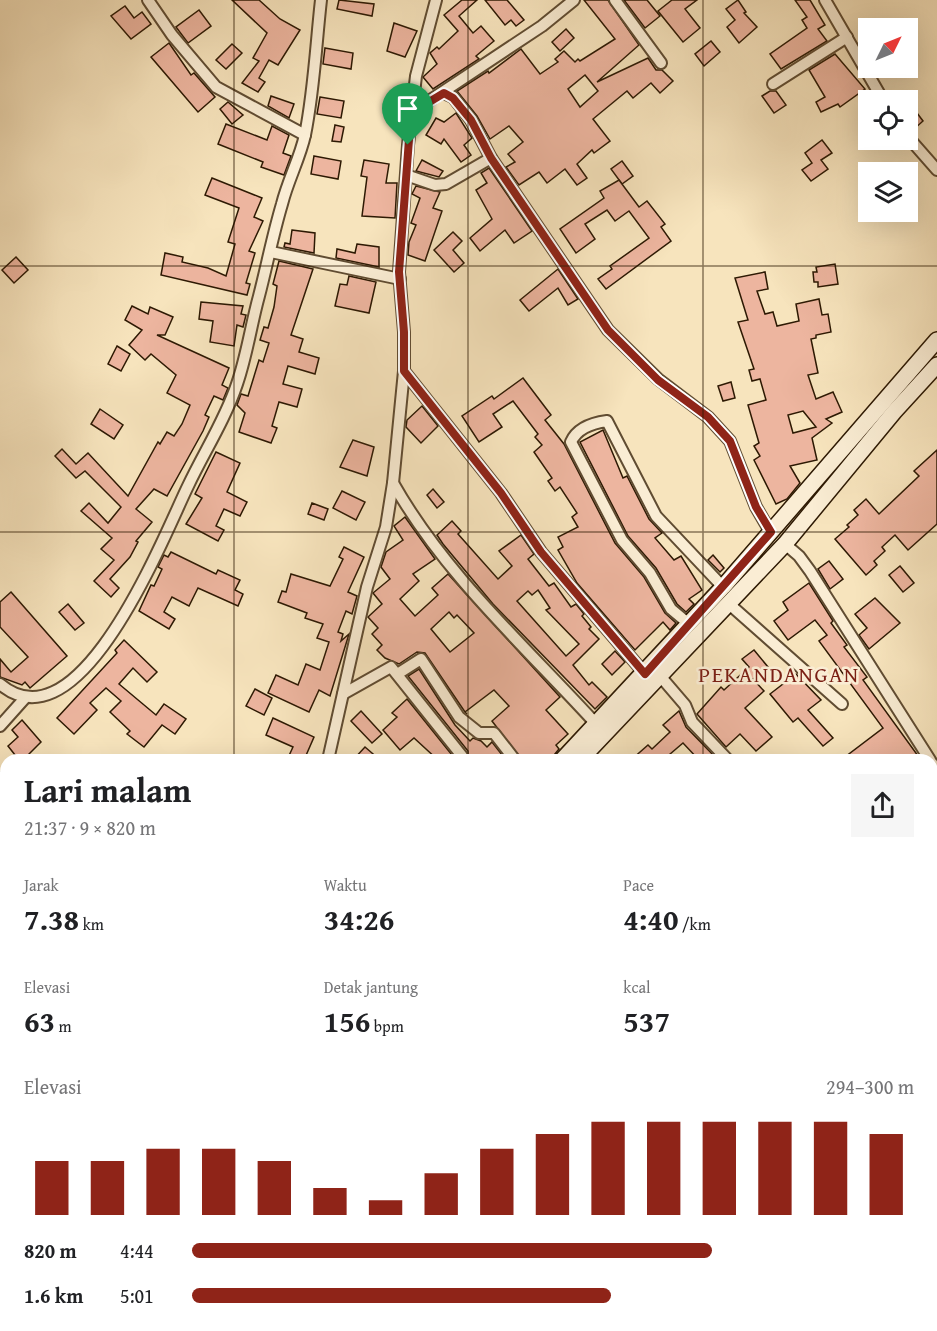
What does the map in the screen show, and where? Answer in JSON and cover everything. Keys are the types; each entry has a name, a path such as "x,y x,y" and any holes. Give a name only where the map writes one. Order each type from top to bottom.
{"main road":[{"path":"568,754 723,587 937,340"},
{"path":"586,754 733,607 887,420 937,364"},
{"path":"771,532 785,544"}],"street":[{"path":"148,0 178,43 216,87 305,135"},
{"path":"0,684 13,694 25,698 41,696 59,688 91,663 139,592 237,384 281,204 305,135 321,0"},
{"path":"329,754 367,587 386,527 393,483 404,371 400,279 411,113 416,76 436,0"},
{"path":"411,113 542,26 574,0"},
{"path":"615,0 661,63"},
{"path":"825,0 877,90"},
{"path":"772,84 847,37"},
{"path":"444,93 453,98 471,120 491,158 608,330 658,380 708,417 730,441 756,507 771,532"},
{"path":"918,148 937,170"},
{"path":"406,175 435,185 446,184 491,158"},
{"path":"271,252 400,279"},
{"path":"404,371 501,493 541,552 643,672"},
{"path":"689,624 672,609 646,568 622,540 571,442 575,434 593,423 607,421 656,516 723,587"},
{"path":"393,483 443,557 496,618 597,725"},
{"path":"785,544 799,556 810,571 926,754"},
{"path":"733,607 842,704"},
{"path":"399,674 421,659 459,717 479,733 494,733 510,754"},
{"path":"343,694 391,667 399,674 460,754"},
{"path":"662,678 677,693 692,722 722,754"},
{"path":"0,726 25,698"}],"building":[{"path":"232,0 259,0 280,19 300,30 278,65 269,60 259,78 265,82 258,92 242,83 259,61 253,58 267,33"},
{"path":"339,0 374,4 372,16 337,9"},
{"path":"462,0 477,0 459,16 473,33 481,26 494,41 476,56 479,59 433,89 423,77 437,64 430,53 437,47 439,49 458,31 444,15"},
{"path":"485,0 507,0 524,20 516,26 511,20 505,25"},
{"path":"584,0 608,0 639,45 597,82 648,58 656,70 662,70 673,81 660,93 651,83 633,98 627,91 593,119 610,141 594,153 592,150 577,164 587,178 577,185 565,169 547,183 539,172 519,185 506,167 515,162 508,154 523,142 509,126 490,139 477,116 457,91 488,71 489,73 521,49 540,74 558,62 555,59 564,51 575,62 578,59 580,61 615,39","holes":["585,75 598,91 580,107 568,89"]},
{"path":"624,0 647,0 660,16 645,28"},
{"path":"672,0 697,0 685,9 700,28 683,42 658,11"},
{"path":"738,0 746,12 744,13 757,27 739,43 727,27 735,20 726,9"},
{"path":"795,0 810,0 825,25 818,29 827,41 781,69 770,54 807,28 802,20 807,17"},
{"path":"125,6 134,18 142,12 151,24 131,39 111,16"},
{"path":"199,10 211,26 188,43 176,27"},
{"path":"394,23 417,31 405,57 387,51"},
{"path":"566,29 574,38 560,51 552,42"},
{"path":"711,41 720,52 704,66 695,54"},
{"path":"169,43 191,75 194,73 215,97 198,112 151,57"},
{"path":"232,44 242,53 226,69 216,60"},
{"path":"325,48 353,53 351,69 323,64"},
{"path":"835,54 865,89 858,90 858,94 840,107 838,104 821,112 816,102 825,97 809,70"},
{"path":"770,91 776,91 786,105 774,113 762,96"},
{"path":"271,96 294,104 289,118 268,106"},
{"path":"320,97 344,101 341,118 317,114"},
{"path":"228,102 243,115 232,124 220,109"},
{"path":"456,113 472,138 464,145 471,155 461,162 444,139 441,144 426,135 436,118 444,122"},
{"path":"918,114 923,121 918,126"},
{"path":"226,124 267,140 272,126 289,135 283,153 291,156 284,175 261,167 263,162 218,144"},
{"path":"335,125 344,127 341,142 332,141"},
{"path":"822,140 832,153 821,160 828,169 811,181 802,170 812,163 805,153"},
{"path":"314,156 341,161 338,179 311,174"},
{"path":"364,160 389,164 386,183 397,183 395,218 362,216 367,177 361,176"},
{"path":"422,160 443,171 439,177 416,171"},
{"path":"622,161 633,176 622,184 611,169"},
{"path":"489,168 532,231 514,243 505,230 480,251 470,238 492,219 476,190 487,183 481,173"},
{"path":"212,178 262,198 254,217 263,221 249,251 255,253 246,283 250,284 247,295 161,275 165,253 183,257 182,262 208,268 226,276 235,244 228,242 239,208 205,195"},
{"path":"619,180 639,207 647,201 665,224 661,227 671,241 606,289 598,279 612,269 610,266 649,238 629,211 615,221 607,210 585,224 595,239 576,253 560,229 604,198 600,191"},
{"path":"416,186 440,192 433,208 442,211 425,261 408,255 409,242 416,225 411,223 420,198 412,194"},
{"path":"292,230 315,233 314,253 284,247 285,243 290,244"},
{"path":"453,232 462,241 453,250 464,263 454,272 434,250"},
{"path":"357,244 379,247 379,267 336,258 337,249 355,253"},
{"path":"16,257 28,270 14,283 2,270"},
{"path":"279,261 313,269 291,335 303,339 299,352 319,358 315,374 288,366 283,384 302,389 297,407 279,402 272,426 277,428 271,443 239,432 245,413 237,405 241,394 248,396 259,360 263,362 269,343 260,340 264,327 268,328 274,307 277,286 273,284"},
{"path":"835,264 838,284 818,287 818,282 814,282 813,272 817,272 816,267"},
{"path":"558,269 578,299 568,305 558,288 529,311 520,300"},
{"path":"765,272 768,289 757,291 765,314 773,312 777,326 799,321 796,304 819,299 822,315 828,314 831,332 816,335 816,338 811,339 818,373 808,375 816,399 833,392 842,412 826,419 832,423 812,438 817,460 790,466 800,483 787,499 776,504 754,460 760,456 754,446 759,443 748,405 766,400 760,379 752,381 749,370 754,369 738,322 748,320 735,278","holes":["803,411 816,427 793,433 788,415"]},
{"path":"349,276 376,282 369,313 335,306 340,284 347,285"},
{"path":"201,302 243,306 241,314 246,315 243,327 237,325 234,346 210,342 213,321 199,319"},
{"path":"132,306 148,314 150,307 173,317 165,335 157,335 229,368 222,385 228,388 223,400 214,396 205,415 209,417 203,431 167,496 154,489 136,509 152,522 136,541 138,542 130,557 110,579 119,588 111,597 94,581 114,560 101,549 112,538 81,511 89,503 108,523 121,507 85,471 76,478 55,456 62,449 76,464 88,453 128,496 158,442 160,444 167,432 174,436 182,424 190,405 167,393 176,375 151,354 145,360 129,345 142,330 125,320"},
{"path":"117,346 130,354 121,371 108,364"},
{"path":"523,378 551,415 545,420 564,444 615,543 644,577 665,613 676,623 670,630 663,622 635,650 577,583 558,550 563,547 558,537 578,527 572,517 577,513 560,487 555,491 548,481 552,478 534,452 542,445 535,437 538,434 513,401 493,414 502,427 479,442 462,416 492,396 494,399"},
{"path":"731,382 735,398 723,401 718,386"},
{"path":"422,406 438,426 421,443 406,427 407,420"},
{"path":"100,409 123,425 114,439 91,424"},
{"path":"603,430 623,478 627,476 649,519 662,533 655,538 674,560 681,556 702,590 689,599 694,604 686,612 677,604 656,568 628,536 580,442"},
{"path":"353,440 374,447 367,476 340,467"},
{"path":"937,450 937,524 908,550 895,535 882,547 885,551 874,561 877,565 866,575 835,539 849,527 847,525 858,515 854,510 866,499 879,514 919,476 914,471"},
{"path":"216,452 240,463 227,492 247,502 240,516 224,509 216,526 224,530 218,541 186,524 202,498 195,494"},
{"path":"433,489 444,502 437,508 427,495"},
{"path":"342,491 365,502 356,520 333,508"},
{"path":"312,503 328,509 324,520 308,514"},
{"path":"405,517 435,559 413,574 419,581 400,599 415,616 438,595 432,588 448,574 560,697 546,710 568,734 556,745 559,749 555,754 517,754 492,721 509,706 494,690 465,712 425,653 417,652 399,664 385,658 377,650 382,645 372,634 378,628 368,617 382,604 373,593 390,579 381,567 386,552 403,540 394,526","holes":["449,612 454,618 457,615 474,633 450,652 431,629"]},
{"path":"452,521 461,531 458,534 498,579 512,566 499,551 521,535 534,554 528,559 549,586 554,583 571,607 576,604 591,627 589,629 599,639 573,665 589,685 592,682 607,697 595,709 493,604 437,535","holes":["538,590 550,608 546,610 579,644 566,656 517,601 528,591 532,595"]},
{"path":"344,547 364,557 348,592 357,596 352,614 346,611 338,632 343,634 341,641 349,634 330,696 319,690 309,712 268,693 276,675 298,685 306,664 320,670 329,642 317,638 323,624 305,618 307,613 278,602 282,591 286,592 291,574 330,586 343,559 339,557"},
{"path":"171,552 216,574 218,570 240,580 235,590 243,594 238,606 198,588 189,606 172,597 164,612 175,619 169,629 139,611 151,585 154,586 162,569 158,567 164,555 168,557"},
{"path":"713,555 724,568 720,572 708,560"},
{"path":"829,561 843,579 830,589 818,569"},
{"path":"900,566 914,583 903,592 889,575"},
{"path":"809,583 833,621 831,623 847,645 844,647 867,677 863,680 917,754 849,754 883,728 819,641 827,635 815,620 788,640 774,621 788,610 783,602"},
{"path":"11,592 67,656 30,688 25,682 22,685 0,677 0,659 11,672 28,657 0,627 0,602"},
{"path":"875,598 900,623 869,649 859,635 867,628 855,614"},
{"path":"68,604 84,623 75,630 59,612"},
{"path":"124,640 157,672 147,682 133,668 119,684 156,715 164,704 186,719 175,734 162,725 144,747 127,734 130,731 110,712 121,701 106,688 90,703 97,710 74,734 57,718 117,653 115,650"},
{"path":"754,650 768,667 753,679 764,691 745,708 772,737 756,751 740,734 726,747 697,714 721,687 724,690 749,667 742,659"},
{"path":"615,651 625,662 612,675 602,664"},
{"path":"419,669 455,725 470,741 473,738 481,741 487,747 492,742 501,754 468,754 468,751 408,676"},
{"path":"796,674 821,700 808,710 833,738 823,746 798,718 793,722 770,694"},
{"path":"255,689 272,698 264,715 246,706"},
{"path":"407,699 451,754 431,754 414,738 400,750 383,730 397,717 392,713"},
{"path":"361,711 382,734 372,743 351,721"},
{"path":"679,711 686,727 712,754 693,754 683,743 670,754 638,754 648,745 652,749 670,732 663,725"},
{"path":"273,718 314,737 307,754 290,754 293,747 266,735"},
{"path":"22,720 41,742 29,754 14,754 8,746 18,737 12,730"},
{"path":"365,747 373,754 359,754"}],"district":[{"name":"PEKANDANGAN","path":"779,674"}],"route":[{"path":"444,93 459,103 471,120 491,158 608,330 658,380 708,417 730,441 756,507 771,532 645,674 541,552 501,493 404,371 404,332 399,272 408,145 411,113 444,93"}]}
